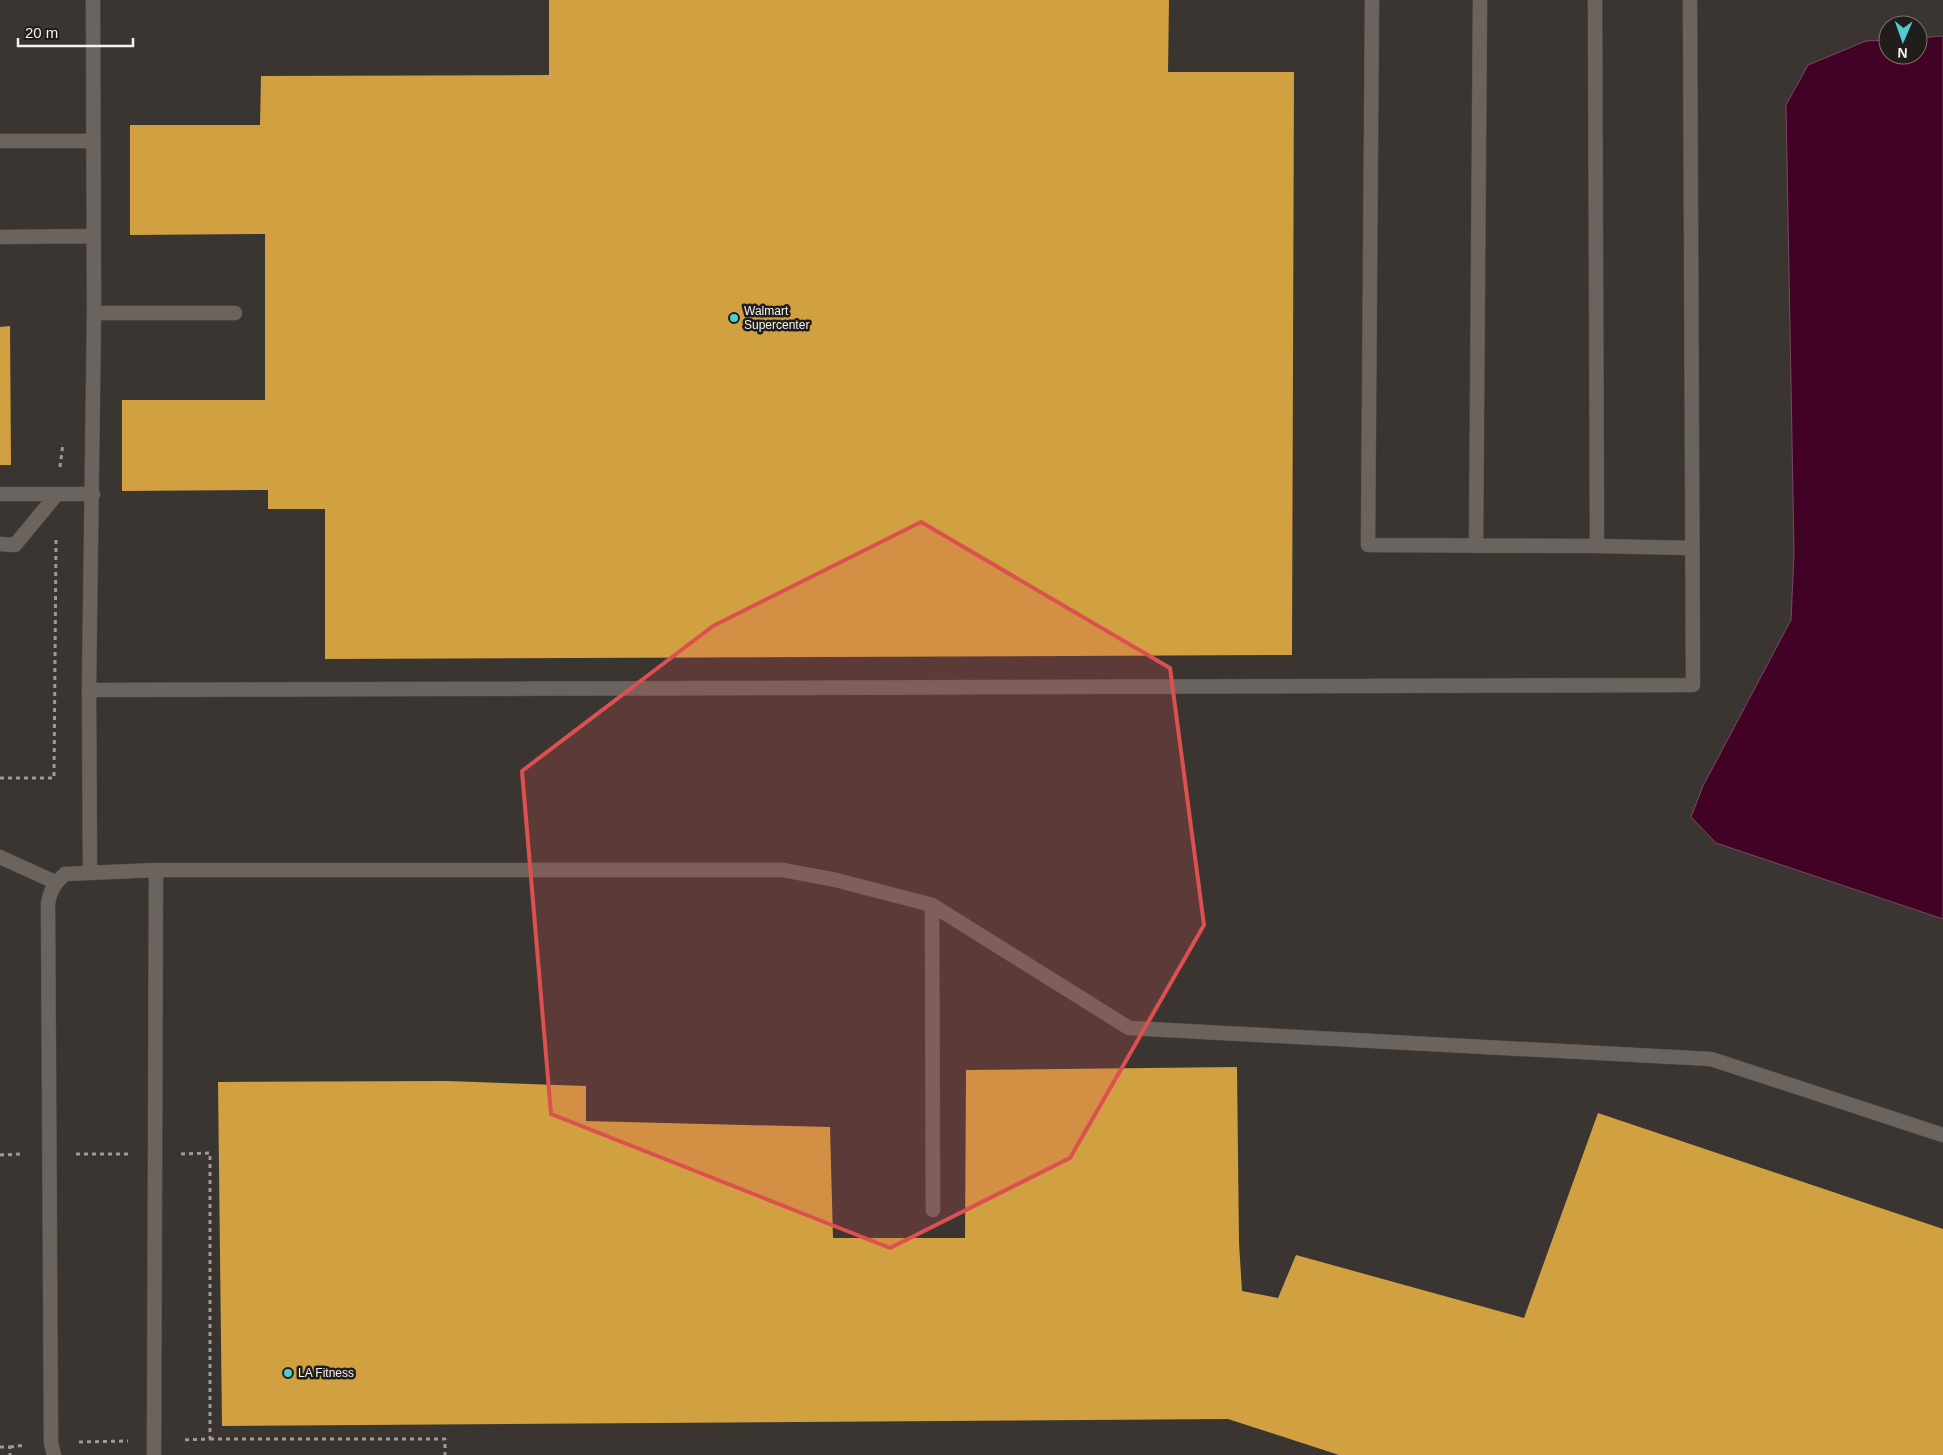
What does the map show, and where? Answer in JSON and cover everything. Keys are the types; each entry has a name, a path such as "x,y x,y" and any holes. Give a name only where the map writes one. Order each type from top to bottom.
{"lane":[{"path":"90,872 89,690 94,313 93,0"},
{"path":"1372,0 1368,545 1692,548"},
{"path":"1476,546 1480,0"},
{"path":"1595,0 1597,546"},
{"path":"89,690 1693,685 1690,0"},
{"path":"0,141 93,141"},
{"path":"0,237 94,236"},
{"path":"94,313 235,313"},
{"path":"0,494 93,494"},
{"path":"0,544 15,544 58,494"},
{"path":"0,857 56,882"},
{"path":"154,1455 156,870"},
{"path":"54,1455 51,1443 48,904 50,892 56,882 65,874 156,870 783,870 836,880 932,905 1130,1028 1711,1059 1943,1135"},
{"path":"932,905 933,1210"}],"path":[{"path":"58,494 64,435"},
{"path":"0,778 54,778 56,538"},
{"path":"210,1439 445,1439 445,1455"},
{"path":"0,1447 10,1447 10,1455"}],"highlighted area":[{"path":"921,522 1170,668 1204,925 1070,1158 890,1248 551,1114 522,771 713,626"}],"shaded area":[{"path":"1943,36 1943,919 1716,843 1691,817 1703,786 1791,620 1794,553 1786,105 1808,65 1866,41 1878,40 1878,65 1928,65 1928,37"}],"building":[{"path":"549,0 1169,0 1168,72 1294,72 1292,655 325,659 325,509 268,509 268,490 122,491 122,400 265,400 265,234 130,235 130,125 260,125 261,76 549,75"},
{"path":"10,326 11,465 0,465 0,327"},
{"path":"1237,1067 1239,1243 1242,1291 1278,1298 1296,1255 1524,1318 1598,1113 1943,1229 1943,1455 1339,1455 1228,1419 222,1426 218,1082 447,1081 586,1086 586,1121 830,1127 833,1238 965,1238 966,1070"}],"place":[{"name":"Walmart Supercenter","path":"734,318"},
{"name":"LA Fitness","path":"288,1373"}]}
